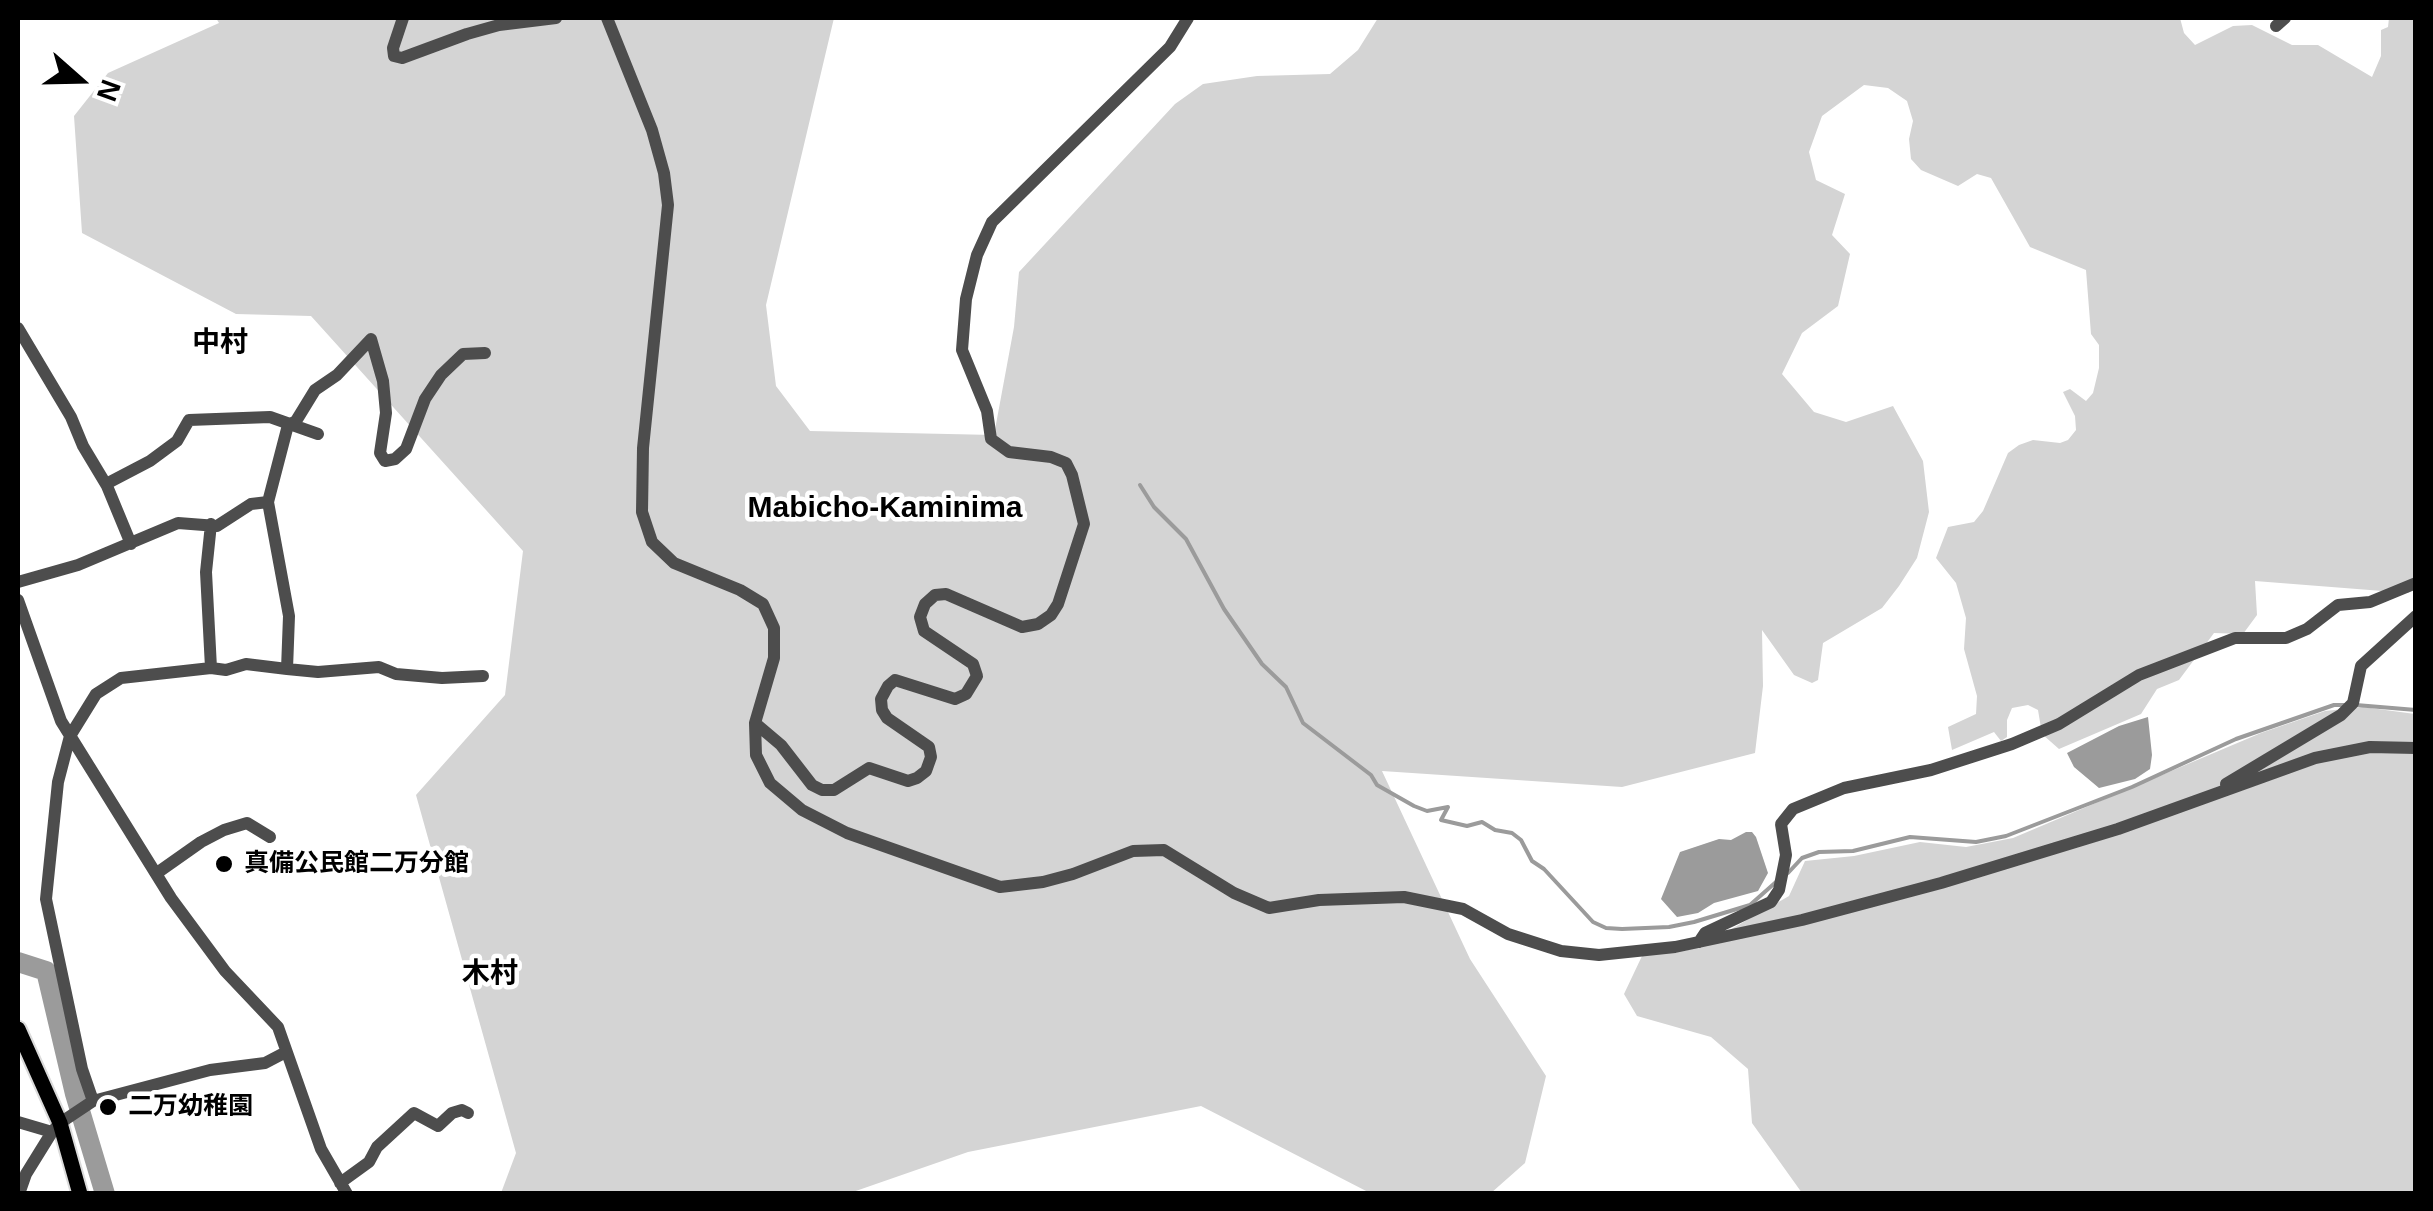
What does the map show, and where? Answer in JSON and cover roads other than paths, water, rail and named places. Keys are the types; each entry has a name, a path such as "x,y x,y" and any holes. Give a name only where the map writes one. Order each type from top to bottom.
{"main road":[{"path":"18,1028 80,1194"}],"street":[{"path":"404,18 393,48 394,56 402,58 499,25 556,18"},
{"path":"607,18 642,100 664,173 668,205 643,448 642,512 652,542 674,563 740,590 763,604 774,628 774,658 755,723 756,755 770,784 802,810 848,833 1000,886 1043,882 1133,851 1164,850 1234,893 1269,908 1318,900 1404,898 1464,909 1508,934 1561,951 1599,955 1699,942 1802,920 1941,884 2118,829 2315,758 2370,747 2416,748"},
{"path":"755,723 782,744 812,785 822,790 834,790 869,768 908,782 926,771 931,758 929,747 887,718 881,699 888,686 895,680 955,699 966,694 978,676 974,664 924,631 920,617 925,604 935,595 946,594 1022,627 1038,624 1058,604 1084,524 1072,475 1066,463 1051,456 1009,452 992,439 987,412 962,350 966,299 977,255 992,222 1170,47 1188,18"},
{"path":"18,328 52,382 106,484 131,544"},
{"path":"287,669 289,616 268,502 281,443 291,424 316,390 337,376 371,340 379,359 386,413 380,453 385,461 395,459 406,449 424,399 442,375 463,354 486,353"},
{"path":"106,484 177,441 189,420 270,417 318,434"},
{"path":"18,582 78,565 178,522 217,526 251,504 268,502"},
{"path":"211,524 206,572 211,668"},
{"path":"1699,942 1706,933 1771,902 1779,890 1786,855 1780,824 1792,809 1844,788 1930,770 2012,744 2060,724 2139,675 2235,638 2286,638 2308,629 2338,606 2359,605 2416,583"},
{"path":"18,600 57,712 70,736 170,898 225,970 278,1027 321,1148 344,1188 377,1146 414,1113 438,1126 452,1113 468,1113"},
{"path":"2204,798 2341,715 2353,703 2362,666 2416,616"},
{"path":"93,1100 82,1069 46,899 58,782 70,736 96,694 122,678 211,668 226,670 246,664 318,672 379,667 396,674 442,678 483,676"},
{"path":"157,873 200,842 248,822 270,837"},
{"path":"19,1194 26,1174 56,1128 93,1100 210,1070 266,1063 286,1052"},
{"path":"18,1122 56,1128"}],"waterway":[{"path":"1140,485 1154,507 1186,539 1224,609 1262,664 1286,687 1303,723 1371,775 1377,785 1414,806 1427,811 1448,807 1441,820 1467,826 1482,822 1495,830 1512,833 1521,840 1532,861 1593,922 1622,929 1694,922 1750,905 1776,882"},
{"path":"1788,873 1802,858 1819,852 1853,851 1910,837 1976,842 2006,836 2132,787 2236,739 2334,705 2347,705"},
{"path":"2356,705 2416,710"},
{"path":"18,962 46,971 75,1094 105,1194"}],"place":[{"name":"真備公民館二万分館","path":"224,864"},
{"name":"二万幼稚園","path":"108,1107"}],"district":[{"name":"中村","path":"220,343"},
{"name":"Mabicho-Kaminima","path":"885,509"},
{"name":"木村","path":"490,974"}]}
